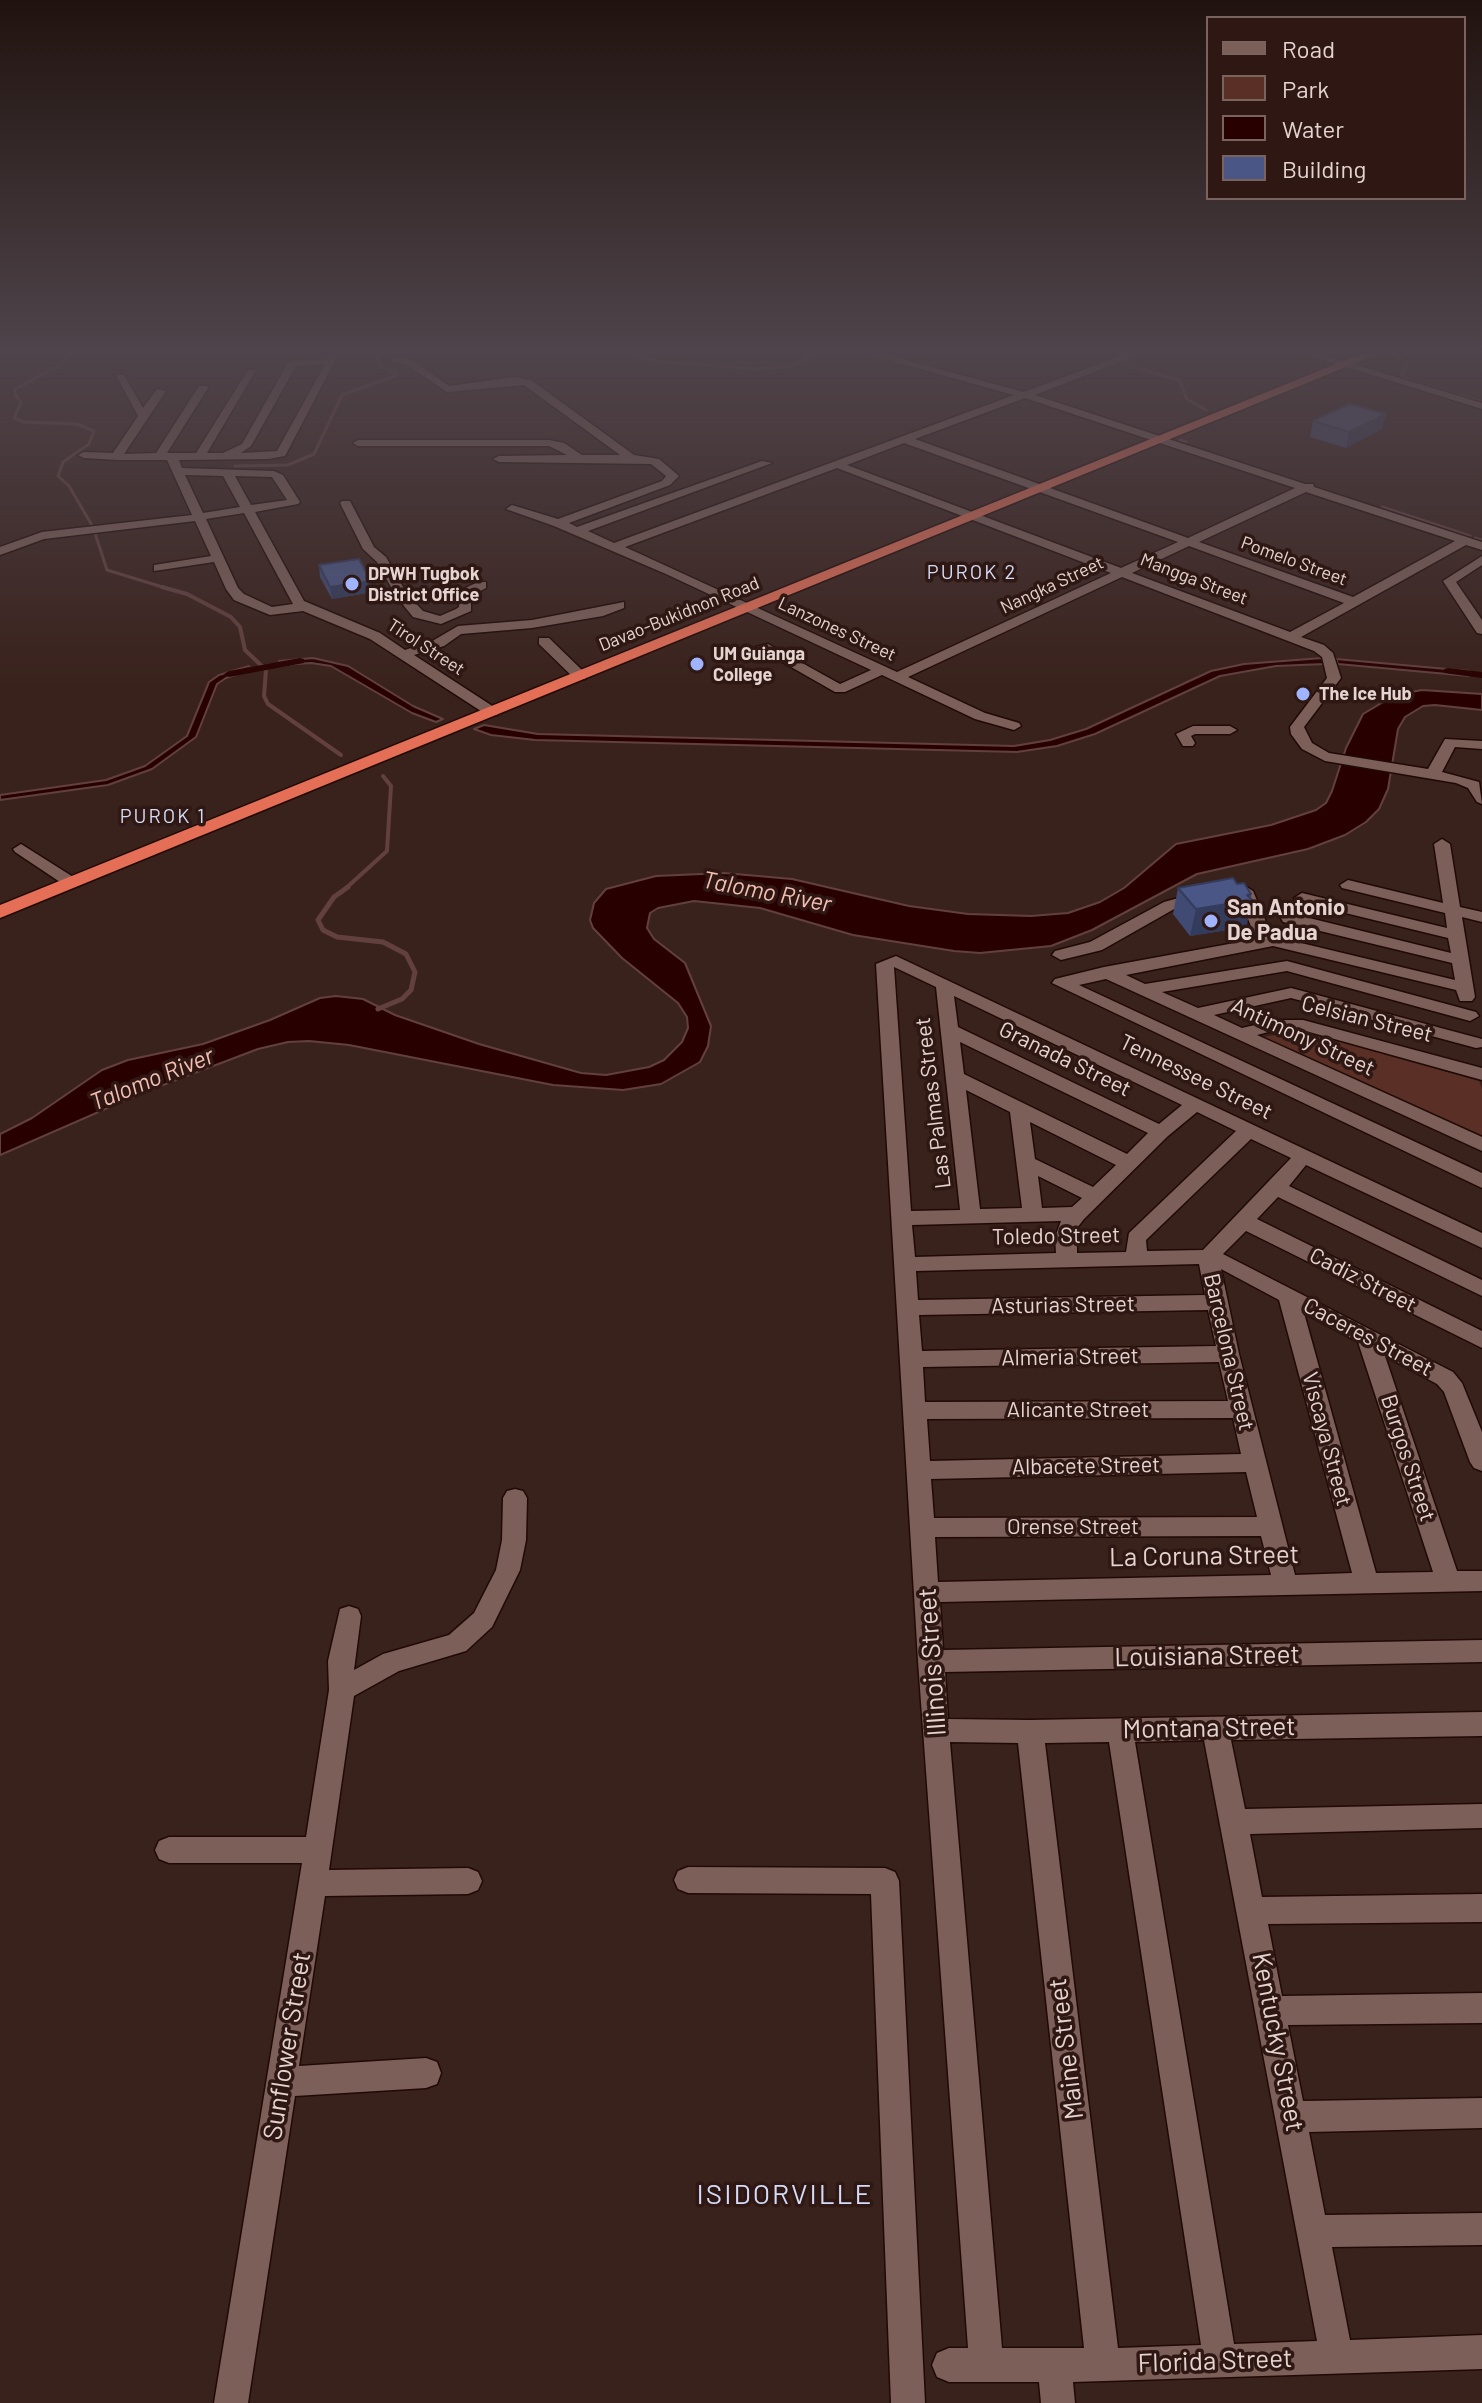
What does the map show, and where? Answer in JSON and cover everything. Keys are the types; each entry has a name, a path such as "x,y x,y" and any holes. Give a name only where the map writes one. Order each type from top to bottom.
{"highway":[{"name":"Davao-Bukidnon Road","path":"0,912 1100,465"}],"street":[{"path":"175,465 232,589 246,602 270,611 302,607 227,472"},
{"path":"558,523 672,480 672,474 660,465"},
{"path":"771,465 783,470"},
{"path":"577,531 783,470 825,465"},
{"name":"Mangga Street","path":"838,465 1323,650 1332,666 1334,678 1331,687 1301,719 1296,730 1311,749 1330,758 1425,773 1479,788"},
{"name":"Pomelo Street","path":"975,465 1357,603"},
{"path":"1245,465 1482,546"},
{"path":"614,547 783,470"},
{"path":"0,551 42,536 248,511 287,505 294,500 274,474 176,471"},
{"name":"Nangka Street","path":"897,677 1309,486"},
{"path":"346,503 369,549 382,560 402,596 418,614 441,620 465,610 464,594 482,585"},
{"name":"Lanzones Street","path":"512,509 577,531 980,716 1014,726"},
{"path":"1291,637 1468,539"},
{"path":"158,568 218,558"},
{"path":"1482,579 1477,564 1451,579 1451,585 1482,630"},
{"path":"405,654 439,643 448,634 467,628 532,624 611,610 619,605"},
{"name":"Tirol Street","path":"302,607 375,636 492,712"},
{"path":"441,620 448,634"},
{"path":"544,641 580,676"},
{"path":"763,647 840,689 882,670"},
{"path":"1188,743 1183,734 1193,730 1230,730"},
{"path":"1425,773 1450,742 1482,745"},
{"path":"1442,844 1459,960 1482,1063"},
{"path":"21,849 72,883"},
{"path":"1348,885 1482,917"},
{"path":"1061,955 1104,943 1175,903 1245,891 1265,941"},
{"path":"1302,898 1455,935"},
{"path":"1289,918 1459,960"},
{"path":"1464,987 1292,943 1265,941 1061,983 1482,1181"},
{"name":"Tennessee Street","path":"889,960 944,983 1482,1241"},
{"name":"Illinois Street","path":"889,960 885,964 931,1661 986,2365"},
{"path":"1143,990 1287,966 1470,1016"},
{"name":"Antimony Street","path":"1104,972 1482,1145"},
{"name":"Las Palmas Street","path":"944,983 971,1216"},
{"path":"1196,1014 1291,993 1476,1043"},
{"name":"Celsian Street","path":"1241,1034 1276,1025 1303,1025 1482,1074"},
{"name":"Granada Street","path":"948,1029 1161,1132"},
{"path":"1232,1064 1259,1043"},
{"path":"953,1076 1129,1163"},
{"path":"1067,1260 1067,1227 1077,1214 1161,1132 1196,1104"},
{"path":"1019,1107 1033,1215"},
{"path":"1137,1258 1136,1238 1249,1130"},
{"name":"Barcelona Street","path":"1285,1583 1228,1354 1208,1257 1304,1155"},
{"path":"1026,1162 1095,1196"},
{"path":"1276,1188 1482,1289"},
{"path":"902,1218 1077,1214"},
{"name":"Cadiz Street","path":"1244,1221 1482,1340"},
{"name":"Toledo Street","path":"905,1264 1208,1257"},
{"name":"Caceres Street","path":"1208,1257 1233,1265 1449,1382 1482,1462"},
{"name":"Viscaya Street","path":"1288,1294 1367,1583"},
{"name":"Asturias Street","path":"908,1308 1217,1302"},
{"name":"Burgos Street","path":"1367,1336 1448,1581"},
{"name":"Almeria Street","path":"911,1359 1228,1354"},
{"name":"Alicante Street","path":"915,1411 1242,1409"},
{"name":"Albacete Street","path":"919,1470 1254,1463"},
{"path":"342,1690 392,1662 457,1643 483,1620 508,1570 514,1540 515,1498"},
{"name":"Orense Street","path":"923,1528 1271,1526"},
{"name":"La Coruna Street","path":"927,1592 1482,1581"},
{"name":"Sunflower Street","path":"231,2403 342,1690 341,1661 349,1616"},
{"name":"Louisiana Street","path":"931,1661 1482,1651"},
{"name":"Montana Street","path":"936,1730 1030,1732 1482,1724"},
{"name":"Kentucky Street","path":"1215,1727 1337,2357"},
{"path":"1120,1730 1220,2361"},
{"name":"Maine Street","path":"1030,1732 1103,2365"},
{"path":"1235,1822 1482,1816"},
{"path":"169,1850 318,1850"},
{"path":"688,1880 885,1881 908,2403"},
{"path":"313,1883 468,1881"},
{"path":"1253,1911 1482,1908"},
{"path":"1272,2011 1482,2008"},
{"path":"282,2082 426,2073"},
{"path":"1292,2117 1482,2113"},
{"path":"1314,2231 1482,2229"},
{"name":"Florida Street","path":"949,2365 1103,2365 1482,2352"},
{"path":"1054,2365 1058,2403"}],"green space":[{"path":"1293,1031 1306,1032 1479,1081 1482,1089 1482,1140 1260,1038"}],"water":[{"path":"313,658 348,666 413,706 443,719 436,722 412,713 331,666 311,663 281,665 279,661"},
{"path":"1322,658 1325,664 1276,666 1220,676 1095,734 1057,746 1017,752 535,740 491,735 474,729 484,725 538,734 1014,746 1050,740 1086,729 1211,671 1244,664"},
{"path":"1336,659 1469,671 1469,676 1338,664"},
{"path":"249,666 251,670 217,684 196,737 152,769 108,785 0,800 0,795 106,780 145,766 187,736 209,682 219,675"},
{"name":"Talomo River","path":"1422,690 1482,694 1482,710 1423,706 1405,717 1398,729 1388,789 1379,809 1366,822 1345,835 1308,849 1197,874 1092,930 1051,946 980,953 954,951 853,935 760,908 694,901 658,908 650,913 647,928 654,939 685,963 711,1026 708,1046 700,1062 661,1084 623,1090 553,1085 349,1045 288,1042 258,1049 142,1093 0,1155 0,1134 32,1118 102,1070 128,1060 203,1044 320,998 363,999 395,1015 479,1044 581,1073 606,1075 649,1067 664,1060 682,1042 688,1028 687,1017 678,1003 622,958 593,928 590,920 594,903 606,889 656,876 724,873 792,879 909,906 968,914 1031,916 1068,913 1100,902 1124,888 1176,844 1271,825 1316,810 1326,803 1332,791 1346,748 1363,714 1395,695"}],"building":[{"path":"359,559 371,581 330,587 319,565"},
{"path":"1233,878 1237,884 1244,883 1252,900 1196,909 1178,888"}],"waterway":[{"path":"62,465 58,476 69,486 93,527 107,570 167,589"},
{"path":"235,466 281,465"},
{"path":"1382,507 1470,536"},
{"path":"1475,538 1482,540"},
{"path":"162,587 167,589"},
{"path":"167,589 187,594 231,617 240,627 245,650 266,670 264,696 268,704 341,755"},
{"path":"229,674 300,661"},
{"path":"1448,671 1482,675"},
{"path":"345,889 387,851 391,786 383,776"},
{"path":"348,887 334,897 318,920 323,930 337,937 383,942 406,954 415,972 411,990 402,999 378,1009"}],"place":[{"name":"DPWH Tugbok District Office","path":"352,584"},
{"name":"UM Guianga College","path":"697,664"},
{"name":"The Ice Hub","path":"1303,694"},
{"name":"San Antonio De Padua","path":"1211,921"}],"district":[{"name":"PUROK 2","path":"972,572"},
{"name":"PUROK 1","path":"163,816"},
{"name":"ISIDORVILLE","path":"785,2195"}]}
